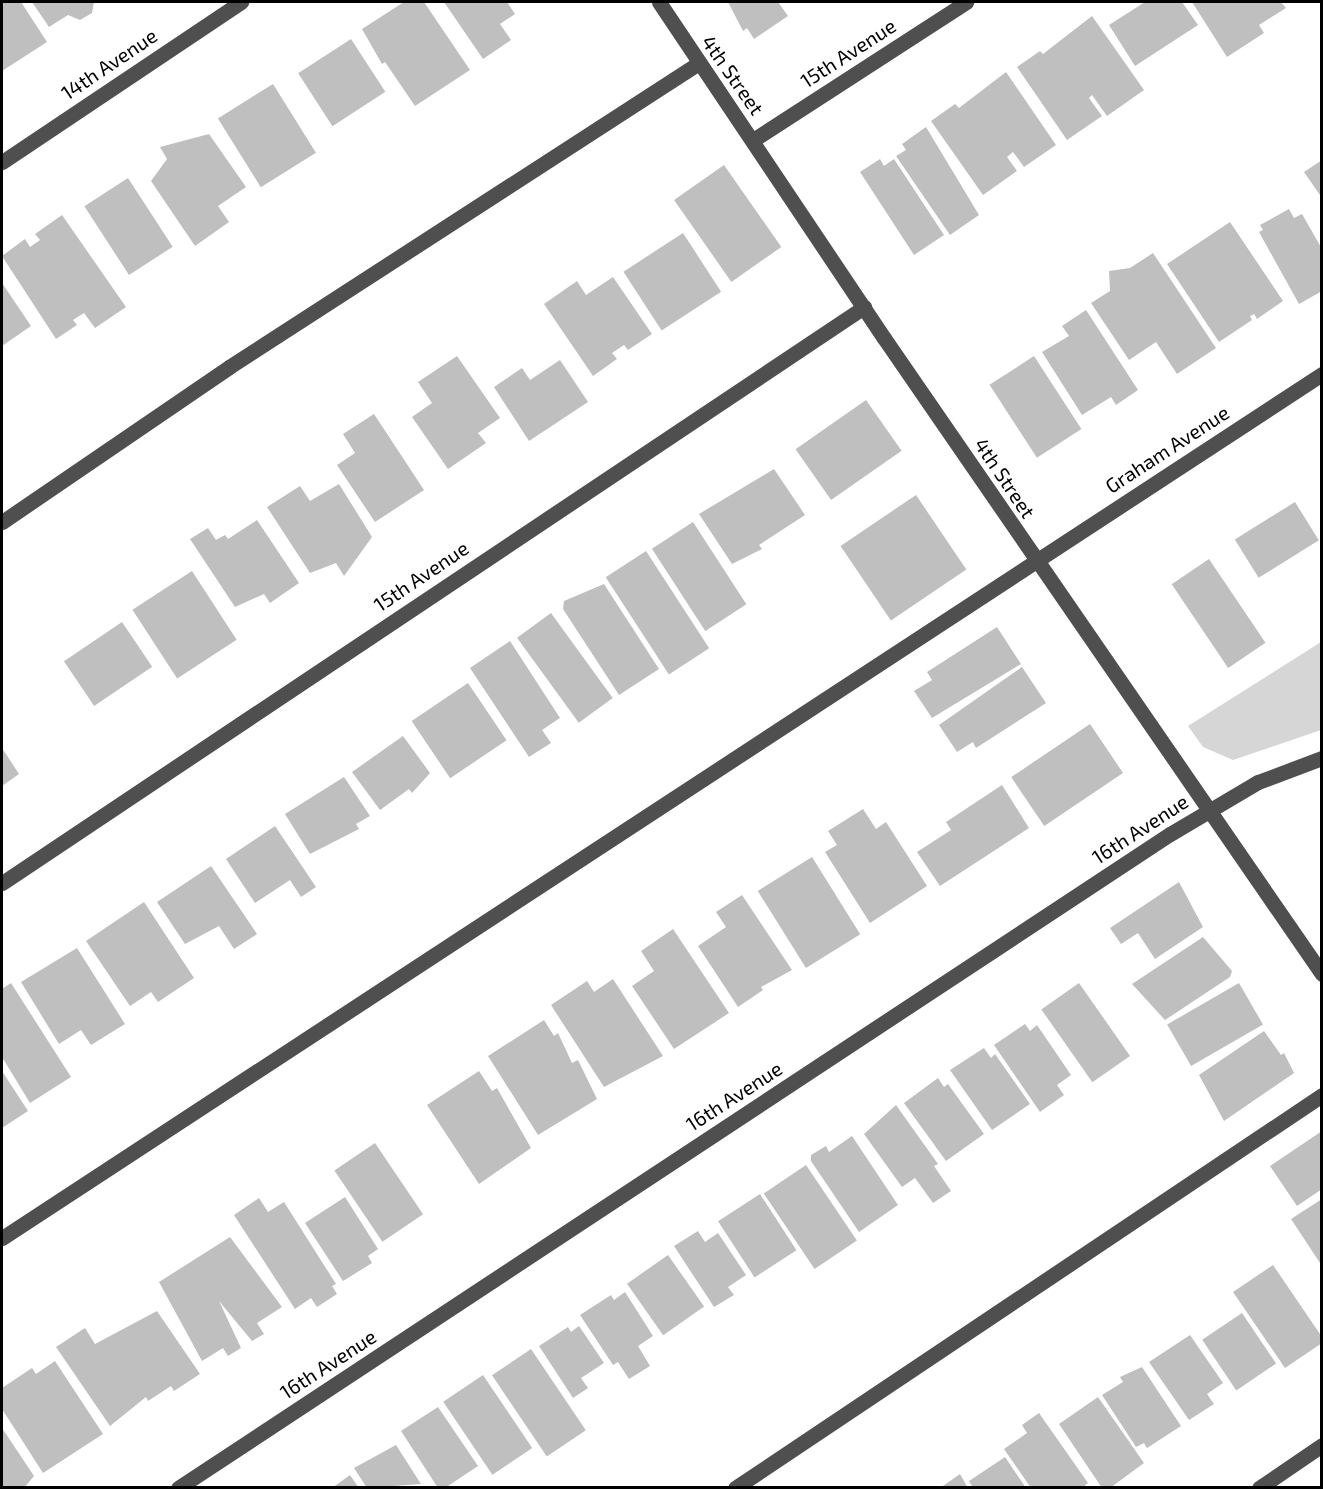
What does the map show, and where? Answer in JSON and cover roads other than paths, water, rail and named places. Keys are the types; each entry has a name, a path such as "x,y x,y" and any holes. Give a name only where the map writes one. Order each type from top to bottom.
{"street":[{"name":"14th Avenue","path":"2,162 241,2"},
{"name":"4th Street","path":"659,2 1036,560 1211,809 1322,974"},
{"name":"15th Avenue","path":"753,140 966,2"},
{"path":"2,522 229,367 699,63"},
{"name":"15th Avenue","path":"2,883 864,307"},
{"name":"Graham Avenue","path":"2,1239 1322,374"},
{"name":"16th Avenue","path":"178,1488 1211,809 1284,769 1322,758"},
{"path":"735,1488 1322,1095"},
{"path":"1259,1488 1322,1445"}]}
